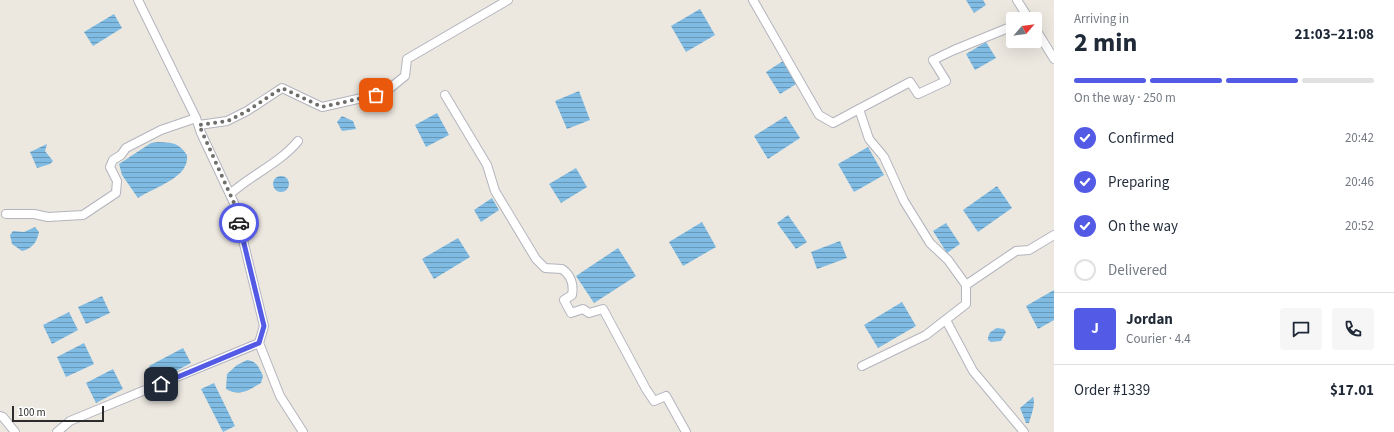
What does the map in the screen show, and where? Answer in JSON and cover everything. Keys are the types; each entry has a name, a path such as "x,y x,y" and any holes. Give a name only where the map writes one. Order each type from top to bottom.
{"street":[{"path":"138,0 197,121 234,203 264,326 259,343 280,396 303,432"},
{"path":"6,214 34,214 48,218 83,215 116,193 117,181 110,167 113,160 121,155 126,148 161,130 197,121 228,121 247,111 282,88 322,107 384,93 405,76 407,58 508,0"},
{"path":"753,0 819,115 833,123 910,82 918,94 946,80 933,60 1006,29"},
{"path":"1017,0 1025,12"},
{"path":"1042,39 1054,59"},
{"path":"445,95 487,165 495,190 536,259 545,268 562,269 571,279 574,288 572,295 564,300 571,313 584,309 589,313 602,309 654,401 666,396 686,432"},
{"path":"859,109 869,138 884,157 908,208 930,243 948,260 966,285 966,304 946,320 926,335 862,366"},
{"path":"230,194 243,183 289,152 298,141"},
{"path":"966,285 1016,251 1029,250 1054,235"},
{"path":"946,320 973,371 1024,432"},
{"path":"57,432 70,421 259,343"},
{"path":"0,416 3,417 15,432"}],"water":[{"path":"966,0 983,0 986,5 974,13"},
{"path":"700,9 715,35 686,52 671,26"},
{"path":"114,14 122,28 93,46 84,32"},
{"path":"986,42 996,58 975,70 966,54"},
{"path":"783,61 798,83 780,94 766,72"},
{"path":"579,91 590,120 567,129 555,101"},
{"path":"437,113 449,135 426,147 415,125"},
{"path":"342,116 353,121 356,129 342,131 337,122"},
{"path":"786,116 800,138 768,159 754,136"},
{"path":"158,142 178,145 187,155 186,163 183,170 177,176 138,198 122,175 119,164 151,143"},
{"path":"47,144 45,151 53,161 50,164 37,168 30,152"},
{"path":"868,147 884,175 854,192 838,164"},
{"path":"576,168 587,187 561,203 549,184"},
{"path":"281,176 288,181 289,184 284,191 281,192 274,187 273,184 278,177"},
{"path":"997,186 1012,208 978,232 963,210"},
{"path":"492,198 499,210 481,222 474,210"},
{"path":"788,215 807,242 796,249 777,223"},
{"path":"702,222 716,247 683,266 669,242"},
{"path":"946,223 960,244 947,253 933,231"},
{"path":"35,227 39,232 37,239 31,247 22,251 12,244 10,235 13,231 24,232"},
{"path":"458,238 470,257 434,279 422,259"},
{"path":"840,241 847,258 817,269 811,252"},
{"path":"618,248 636,276 594,303 576,276"},
{"path":"1054,290 1054,320 1038,329 1026,306"},
{"path":"102,296 110,313 86,324 78,307"},
{"path":"902,302 916,326 878,348 864,325"},
{"path":"69,312 78,330 52,344 43,325"},
{"path":"997,328 1004,329 1006,332 1001,341 991,342 988,340 989,334"},
{"path":"84,343 94,364 66,377 57,357"},
{"path":"183,348 191,363 157,381 149,366"},
{"path":"247,360 255,363 259,368 263,376 261,383 244,392 235,392 226,389 227,374 237,365"},
{"path":"113,369 123,389 96,403 86,383"},
{"path":"214,383 235,426 223,432 201,389"},
{"path":"1033,397 1034,403 1032,413 1029,423 1026,423 1020,408"}],"way so far":[{"path":"239,223 234,203 201,133 199,125 228,121 247,111 282,88 322,107 376,95"}],"route":[{"path":"161,384 259,343 264,326 239,223"}]}
